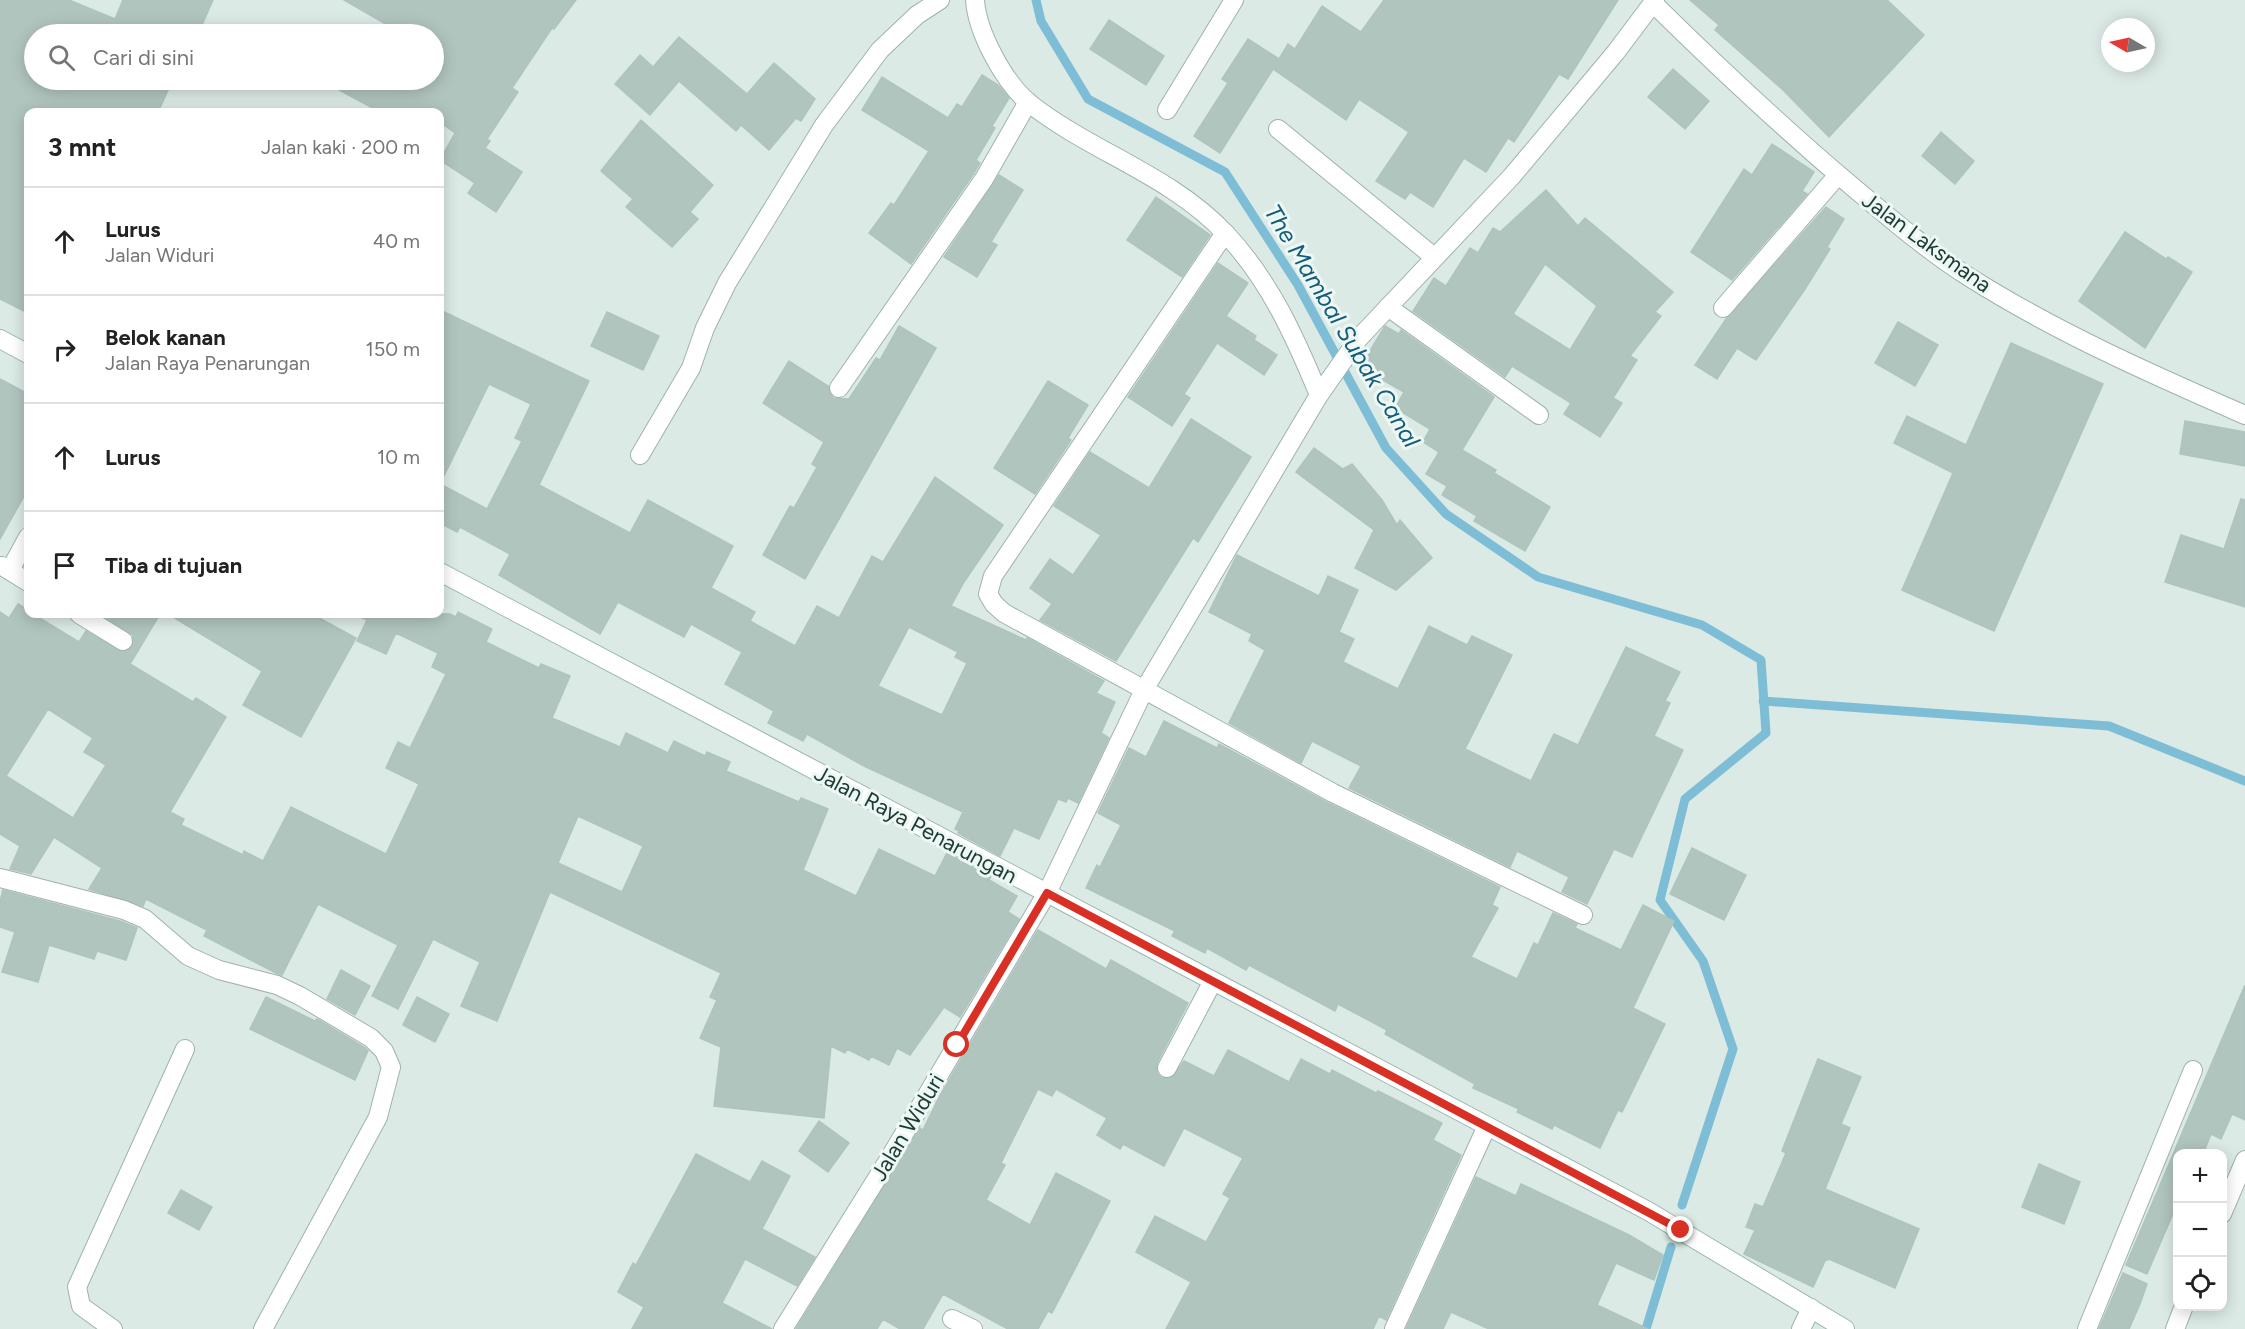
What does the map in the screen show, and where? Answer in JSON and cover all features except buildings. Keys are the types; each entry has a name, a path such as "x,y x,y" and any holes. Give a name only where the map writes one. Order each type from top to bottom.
{"street":[{"path":"640,455 691,368 705,328 727,283 824,125 880,50 917,15 940,0"},
{"path":"975,0 976,13 992,54 1028,102 1077,134 1142,169 1225,233 1271,291 1322,390"},
{"path":"1167,110 1234,0"},
{"name":"Jalan Laksmana","path":"1653,1 1754,102 1909,234 1967,276 2023,309 2139,369 2245,415"},
{"name":"Jalan Widuri","path":"783,1329 834,1243 889,1159 1047,893 1144,690 1322,390 1359,338 1512,176 1616,52 1653,1"},
{"path":"839,388 984,179 1028,102"},
{"path":"1278,129 1434,257"},
{"path":"1723,308 1839,175"},
{"path":"1225,233 989,586 988,594 994,604 1004,613 1333,793 1583,915"},
{"path":"1388,307 1539,415"},
{"path":"0,339 24,352"},
{"path":"24,542 5,567 24,579"},
{"name":"Jalan Raya Penarungan","path":"444,574 1648,1210 1810,1308"},
{"path":"86,618 123,641"},
{"path":"0,878 124,910 145,919 188,956 219,970 277,985 300,996 371,1038 384,1051 391,1067 378,1117 263,1329"},
{"path":"1167,1068 1213,981"},
{"path":"113,1329 81,1306 76,1287 185,1049"},
{"path":"2087,1329 2193,1070"},
{"path":"1394,1329 1486,1126"},
{"path":"2227,1204 2245,1160"},
{"path":"1801,1329 1810,1308 1845,1329"},
{"path":"2175,1329 2182,1311"},
{"path":"951,1319 973,1329"}],"waterway":[{"name":"The Mambal Subak Canal","path":"1036,0 1041,21 1088,99 1225,172 1298,285 1386,448 1446,514 1538,577 1702,625 1761,660 1766,733 1685,799 1660,900 1703,961 1733,1049 1682,1205"},
{"path":"1763,701 2109,726 2245,781"},
{"name":"The Mambal Subak Canal","path":"1646,1329 1671,1247"}],"route":[{"path":"957,1045 1047,893 1648,1210 1681,1230"}]}
